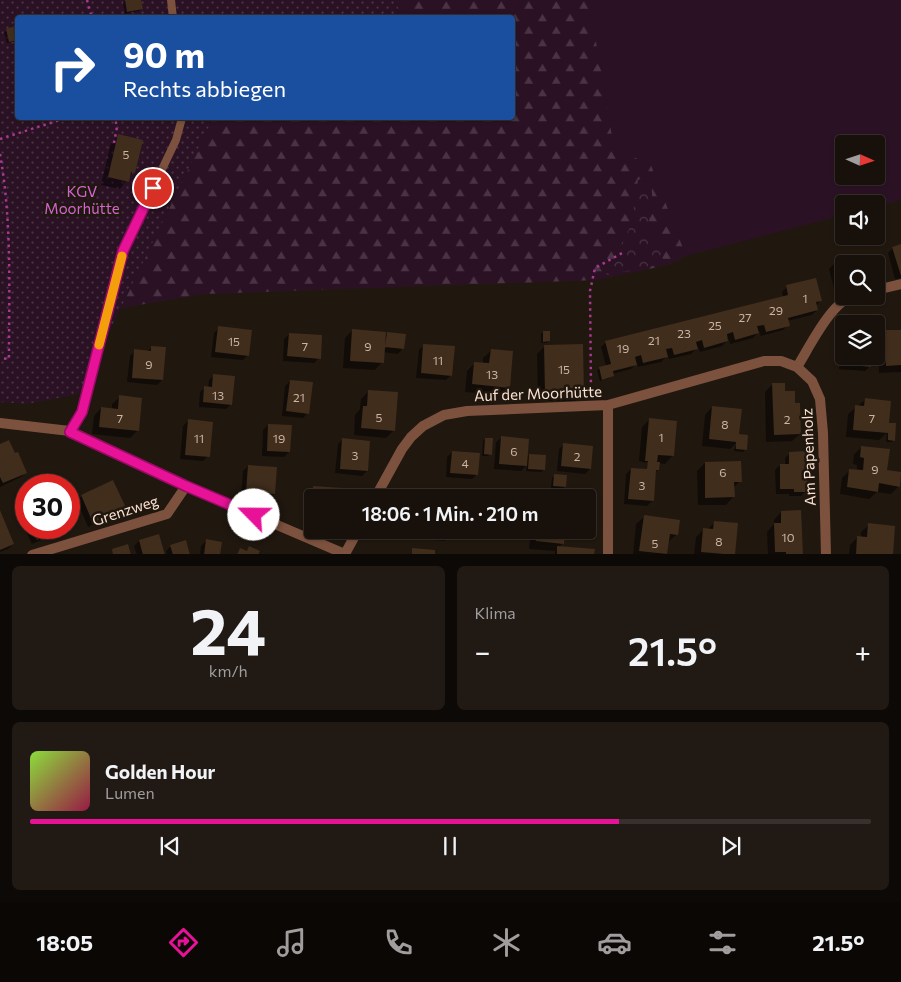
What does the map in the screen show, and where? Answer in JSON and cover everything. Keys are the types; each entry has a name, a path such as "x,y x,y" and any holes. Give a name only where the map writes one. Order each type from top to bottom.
{"street":[{"path":"885,288 901,284"},
{"path":"797,367 833,311 840,305"},
{"name":"Auf der Moorhütte","path":"380,489 402,449 411,437 423,426 444,415 467,411 608,405 764,361 781,361 797,367"},
{"name":"Am Papenholz","path":"797,367 812,381 820,399 823,433 826,554"},
{"path":"608,405 608,554"},
{"path":"0,422 70,432 186,486 345,554 353,539"},
{"name":"Grenzweg","path":"32,554 167,514 186,486"}],"lane":[{"path":"171,0 173,15"},
{"path":"70,432 82,412 123,251 176,140 181,120"}],"path":[{"path":"87,0 91,15"},
{"path":"0,139 60,120"},
{"path":"114,143 117,127 115,120"},
{"path":"0,154 5,179 9,281 8,359 0,358"},
{"path":"608,405 591,391 590,291 595,268 624,252"}],"green space":[{"name":"KGV Moorhütte","path":"0,0 397,0 399,15 15,15 15,120 220,120 211,122 79,394 27,404 0,402"},
{"path":"397,0 589,0 614,148 651,165 686,256 668,265 597,280 204,294 121,308 211,122 220,120 515,120 515,15 399,15"},
{"path":"589,0 901,0 901,200 885,204 885,195 835,195 835,217 686,256 651,165 614,149"},
{"path":"649,177 652,197 646,231 656,241 661,250 662,264 606,275 631,225 638,180"}],"building":[{"path":"125,0 141,0 143,9 127,12"},
{"path":"15,26 15,41 9,42 6,29"},
{"path":"118,134 143,140 135,173 131,172 129,182 108,177"},
{"path":"901,244 901,276 892,247"},
{"path":"816,278 822,301 816,302 818,310 788,318 790,326 766,332 764,325 757,326 759,333 735,340 733,332 727,334 728,341 704,348 702,340 696,342 698,349 674,355 672,348 666,349 668,357 643,363 641,355 635,357 637,365 613,371 614,376 602,380 599,367 611,364 605,341 788,295 786,285"},
{"path":"218,326 252,330 249,356 215,352"},
{"path":"352,329 386,332 384,363 350,361"},
{"path":"885,330 901,330 901,365 886,366"},
{"path":"543,331 550,331 550,341 543,342"},
{"path":"387,332 406,334 404,349 385,347"},
{"path":"289,333 322,335 321,359 287,356"},
{"path":"423,344 455,346 452,376 421,373"},
{"path":"583,344 584,393 545,394 544,345"},
{"path":"151,346 166,347 163,380 132,378 134,349 151,351"},
{"path":"491,349 513,351 510,388 472,384 474,362 489,363"},
{"path":"852,365 871,365 871,367"},
{"path":"213,374 235,376 232,405 203,402 204,386 212,387"},
{"path":"290,380 313,382 309,414 286,411"},
{"path":"772,383 785,383 785,391 795,391 795,403 800,403 801,434 774,435"},
{"path":"368,390 398,392 395,431 361,428 363,406 367,406"},
{"path":"119,395 142,398 139,431 99,427 101,407 118,409"},
{"path":"865,398 891,401 889,423 896,423 895,441 888,440 888,433 853,430 855,405 864,406"},
{"path":"712,406 742,409 739,434 748,435 747,450 736,449 736,442 709,439"},
{"path":"649,418 677,421 674,456 658,455 657,462 660,462 659,470 656,470 654,501 628,499 631,468 647,469 648,461 645,461"},
{"path":"188,419 213,422 210,457 185,455"},
{"path":"268,424 292,425 290,452 267,451"},
{"path":"501,436 529,439 527,466 499,464"},
{"path":"342,438 370,441 368,471 340,469"},
{"path":"485,438 493,438 492,455 484,454"},
{"path":"9,440 15,453 18,452 27,473 15,474 15,478 3,483 0,477 0,444"},
{"path":"563,443 593,446 591,469 561,466"},
{"path":"861,446 890,449 887,470 901,472 900,487 879,483 878,492 847,487 849,469 863,470 864,458 860,457"},
{"path":"452,451 480,453 478,475 450,473"},
{"path":"806,451 808,492 780,489 780,464 789,464 789,452"},
{"path":"529,454 546,455 545,470 528,469"},
{"path":"741,461 742,482 734,482 735,497 705,498 705,462"},
{"path":"248,465 277,467 275,494 246,492"},
{"path":"554,474 567,475 566,487 553,486"},
{"path":"113,480 126,508 93,523 81,495"},
{"path":"313,486 343,488 343,489 313,489"},
{"path":"0,510 14,544 0,550"},
{"path":"801,510 803,554 775,552 774,523 781,523 781,511"},
{"path":"644,515 680,520 678,535 670,534 667,554 639,551"},
{"path":"714,521 738,523 735,554 701,552 703,528 713,529"},
{"path":"868,523 895,526 893,554 856,554 857,536 867,537"},
{"path":"159,534 165,554 143,554 139,540"},
{"path":"206,539 222,542 220,554 204,554"},
{"path":"536,539 564,539 564,544 536,541"},
{"path":"186,540 190,554 173,554 170,545"},
{"path":"128,544 131,554 113,554 112,549"},
{"path":"249,546 260,551 258,554 237,554 240,548 247,551"},
{"path":"557,546 595,549 594,554 557,554"},
{"path":"412,548 435,550 435,554 412,554"}],"slow traffic":[{"path":"99,345 122,256"}],"route":[{"path":"153,188 123,251 82,412 70,432 186,486 254,515"}]}
